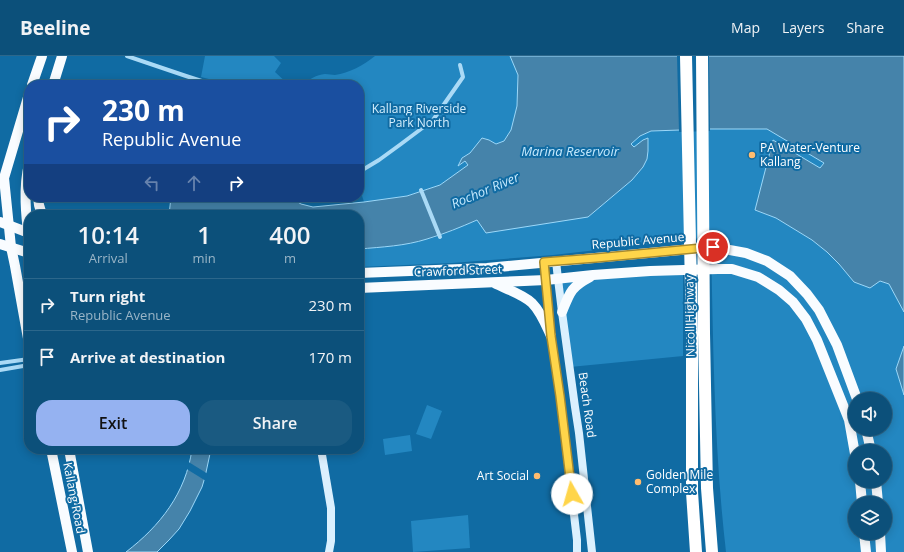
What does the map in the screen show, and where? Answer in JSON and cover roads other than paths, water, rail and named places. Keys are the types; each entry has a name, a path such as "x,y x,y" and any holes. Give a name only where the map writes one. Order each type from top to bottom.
{"highway":[{"name":"Nicoll Highway","path":"686,56 692,335 692,492 696,552"},
{"name":"Nicoll Highway","path":"702,56 704,333 707,488 712,552"}],"main road":[{"path":"34,80 42,56"},
{"path":"55,80 62,56"},
{"path":"24,110 2,180 4,224 17,273 24,314"},
{"path":"4,224 24,234"},
{"path":"0,244 24,251"},
{"name":"Republic Avenue","path":"556,261 713,247 746,253 767,261 790,276 807,294 819,310 837,345 854,392"},
{"name":"Crawford Street","path":"364,273 467,269 556,261"},
{"name":"Beach Road","path":"556,261 579,433 592,552"},
{"path":"544,262 551,332 565,434 577,540 577,552"},
{"path":"558,279 650,271 718,269 732,269 758,277 779,290 793,302 806,319 817,340 849,420 853,444"},
{"path":"562,312 574,287 593,275"},
{"name":"Crawford Street","path":"364,288 558,279"},
{"path":"490,282 520,295 532,303 551,332"},
{"path":"551,332 556,322 564,324"},
{"name":"Kallang Road","path":"52,454 72,552"},
{"name":"Kallang Road","path":"70,454 88,552"},
{"path":"322,454 331,508 331,541 329,552"},
{"path":"865,540 866,552"},
{"path":"880,540 881,552"}],"street":[{"path":"127,56 199,80"},
{"path":"364,169 379,160 433,120 463,78 460,65"},
{"path":"421,190 440,237"},
{"path":"0,363 24,359"},
{"path":"0,370 24,366"}],"water":[{"name":"Marina Reservoir","path":"510,56 904,56 904,312 889,284 880,281 870,288 854,282 827,252 812,240 776,218 755,210 773,140 820,168 824,163 767,129 651,131 640,136 631,144 634,147 648,138 647,159 643,167 632,180 588,217 486,233 477,220 446,233 419,241 393,246 364,249 364,210 170,210 170,202 298,202 313,207 407,196 440,185 468,165 465,161 458,166 462,158 470,153 482,138 496,144 504,141 511,130 517,106 518,75"},
{"path":"904,346 904,395 896,369"},
{"path":"191,454 210,454 202,487 179,529 157,552 126,552 150,531 170,507 184,480"}],"place":[{"name":"PA Water-Venture Kallang","path":"752,155"},
{"name":"Art Social","path":"537,476"},
{"name":"Golden Mile Complex","path":"638,482"}],"park label":[{"name":"Kallang Riverside Park North","path":"419,116"}],"water label":[{"name":"Rochor River","path":"485,190"}]}
